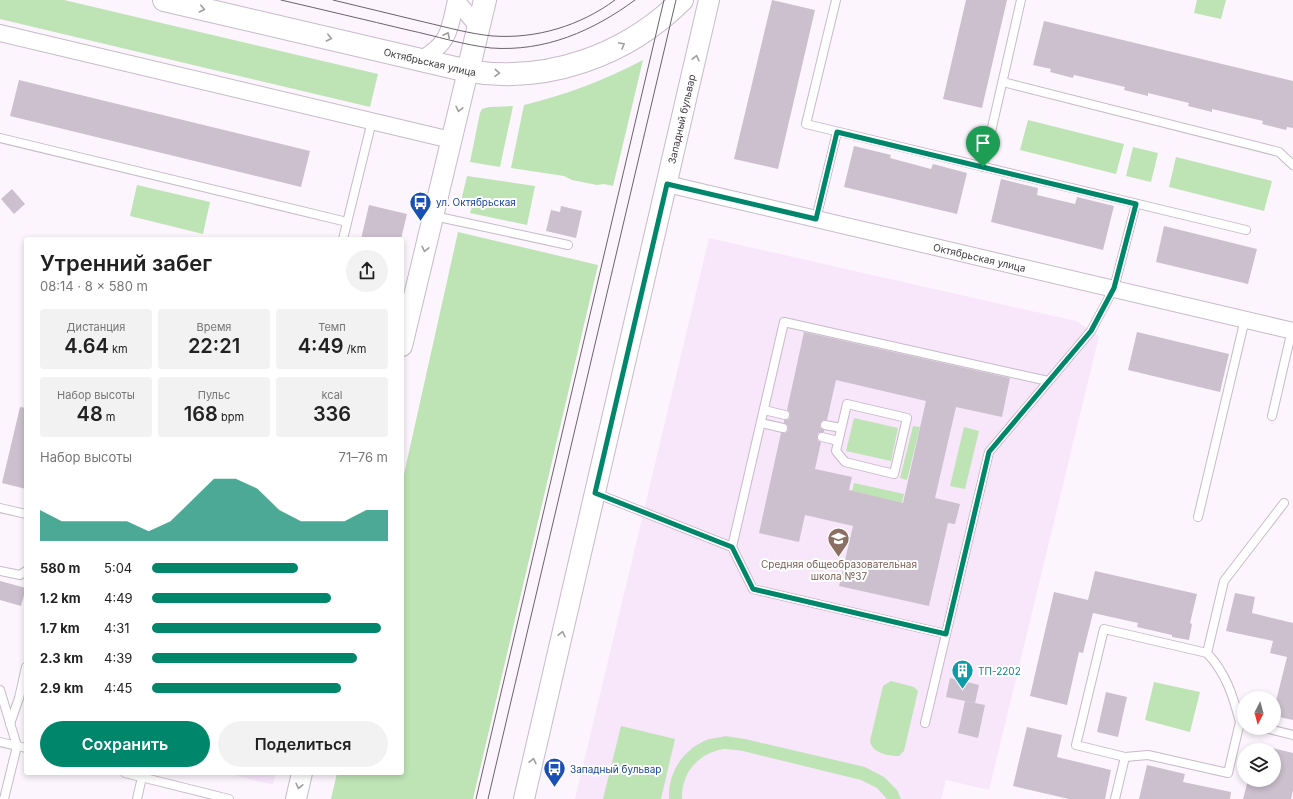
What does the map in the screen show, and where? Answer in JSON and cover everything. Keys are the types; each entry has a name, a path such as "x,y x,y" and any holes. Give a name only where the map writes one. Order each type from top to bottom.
{"main road":[{"name":"Октябрьская улица","path":"164,0 468,71 506,74 536,73 563,68 590,60 637,36 659,20 682,0"},
{"path":"468,71 485,0"}],"street":[{"path":"420,60 434,52 446,39 456,0"},
{"path":"456,0 478,27"},
{"name":"Западный бульвар","path":"524,799 709,0"},
{"path":"0,34 451,140"},
{"path":"404,338 468,71"},
{"name":"Октябрьская улица","path":"667,184 1293,330"},
{"path":"296,799 302,775"}],"lane":[{"path":"836,0 806,124 1246,230"},
{"path":"983,167 1021,0"},
{"path":"1003,82 1279,152 1293,166"},
{"path":"343,237 372,121"},
{"path":"816,219 837,132"},
{"path":"0,138 347,222"},
{"path":"925,722 989,452 1091,331 1114,288 1136,204"},
{"path":"433,216 568,245"},
{"path":"1198,517 1245,319"},
{"path":"946,634 753,589 732,547 784,322 1048,381"},
{"path":"1272,416 1293,330"},
{"path":"847,404 907,418 894,474 845,462 836,451 841,428 847,404"},
{"path":"764,410 785,415"},
{"path":"761,423 782,428"},
{"path":"825,425 841,428"},
{"path":"822,437 838,441"},
{"path":"595,493 732,547"},
{"path":"1207,653 1224,581 1284,503"},
{"path":"0,508 24,514"},
{"path":"0,571 20,575 24,572"},
{"path":"1237,707 1233,695 1217,664 1207,653 1104,629 1076,745 1125,757 1148,755 1228,773 1239,735"},
{"path":"10,725 19,698 24,676"},
{"path":"0,690 17,746 4,799"},
{"path":"1281,732 1293,735"},
{"path":"0,742 24,748"},
{"path":"1115,799 1125,757"},
{"path":"134,775 142,777 154,776 211,797 229,799"},
{"path":"137,799 142,777"}],"shaded area":[{"name":"Средняя общеобразовательная школа №37","path":"709,238 1076,321 1099,336 989,790 946,780 941,799 575,799"},
{"path":"234,775 276,775 273,785"}],"green space":[{"path":"0,0 64,0 378,74 370,107 0,19"},
{"path":"1197,0 1226,0 1221,19 1194,13"},
{"path":"643,60 613,186 604,184 597,185 572,180 564,176 511,168 524,105 585,86"},
{"path":"513,106 500,167 470,162 482,109 489,107"},
{"path":"1028,120 1124,144 1116,174 1020,150"},
{"path":"1133,147 1158,153 1151,182 1126,176"},
{"path":"1176,157 1272,181 1264,211 1169,187"},
{"path":"467,176 535,186 527,225 470,213 472,207 460,205"},
{"path":"137,185 210,202 203,234 130,216"},
{"path":"458,232 598,265 473,799 331,799 337,775 404,775 404,474"},
{"path":"854,418 898,428 891,461 846,451"},
{"path":"913,426 920,427 907,480 900,478"},
{"path":"964,427 979,431 965,489 950,486"},
{"path":"854,483 904,494 902,503 852,491"},
{"path":"891,681 914,687 918,691 904,751 899,756 877,751 871,745 870,741 883,686"},
{"path":"1154,682 1200,692 1190,732 1145,720"},
{"path":"621,726 675,739 661,799 603,799"},
{"path":"725,736 745,739 865,767 884,777 897,790 901,799 887,799 877,788 861,780 743,751 724,749 706,755 693,766 684,781 682,799 669,799 669,790 674,773 678,765 689,751 704,741"}],"building":[{"path":"772,0 815,10 778,169 734,159"},
{"path":"966,0 1007,0 982,108 943,99"},
{"path":"1044,21 1293,81 1293,128 1287,127 1286,130 1262,124 1263,121 1212,109 1212,112 1188,106 1189,103 1148,93 1148,96 1124,90 1125,87 1074,75 1073,78 1050,72 1051,69 1033,65"},
{"path":"19,80 310,151 301,187 10,116"},
{"path":"854,146 891,155 890,158 931,169 933,164 967,173 957,214 844,187"},
{"path":"1001,179 1038,188 1037,195 1075,204 1077,197 1114,206 1103,250 991,222"},
{"path":"12,189 25,204 14,214 1,199"},
{"path":"369,205 407,214 401,237 361,237"},
{"path":"561,206 582,211 576,238 546,231 551,210 560,212"},
{"path":"1164,226 1257,249 1248,284 1156,262"},
{"path":"804,332 1010,378 1002,417 956,407 935,498 960,504 955,524 948,523 929,606 839,586 853,526 805,515 799,542 759,533 781,433 785,433 788,430 788,426 784,423 784,420 789,419 790,416 790,413 787,410","holes":["836,380 926,401 903,503 849,490 852,477 815,469 821,442 818,441 817,436 818,433 824,432 824,430 820,427 820,424 823,420 827,420"]},
{"path":"1137,332 1229,354 1220,392 1128,370"},
{"path":"20,407 24,408 24,488 2,483"},
{"path":"1095,571 1197,594 1190,623 1192,624 1189,640 1172,637 1172,635 1137,627 1138,623 1093,613 1083,653 1079,652 1067,705 1030,696 1054,592 1088,600"},
{"path":"0,581 24,587 24,595 21,606 0,600"},
{"path":"1235,593 1255,597 1252,613 1293,623 1293,720 1281,717 1281,691 1278,691 1287,657 1270,653 1273,641 1226,631"},
{"name":"ТП-2202","path":"950,678 979,685 975,703 946,697"},
{"path":"1106,692 1127,697 1118,737 1097,732"},
{"path":"965,701 985,705 978,738 958,733"},
{"path":"1027,727 1062,735 1057,757 1111,770 1105,799 1069,799 1013,786"},
{"path":"1281,750 1293,753 1293,790 1291,799 1243,799 1246,787 1281,787"},
{"path":"1147,765 1185,774 1183,782 1231,792 1230,799 1139,799"}],"tram line":[{"path":"281,0 471,45 491,48 530,47 568,37 602,21 635,0"},
{"path":"333,0 467,32 493,36 525,35 557,29 587,17 615,0"},
{"path":"476,799 664,0"},
{"path":"488,799 676,0"}],"place":[{"name":"ул. Октябрьская","path":"420,222"},
{"name":"Средняя общеобразовательная школа №37","path":"839,558"},
{"name":"ТП-2202","path":"962,690"},
{"name":"Западный бульвар","path":"554,788"}],"route":[{"path":"837,132 983,167 1136,204 1114,288 1091,331 989,452 946,634 753,589 732,547 595,493 667,184 816,219 837,132"}]}
